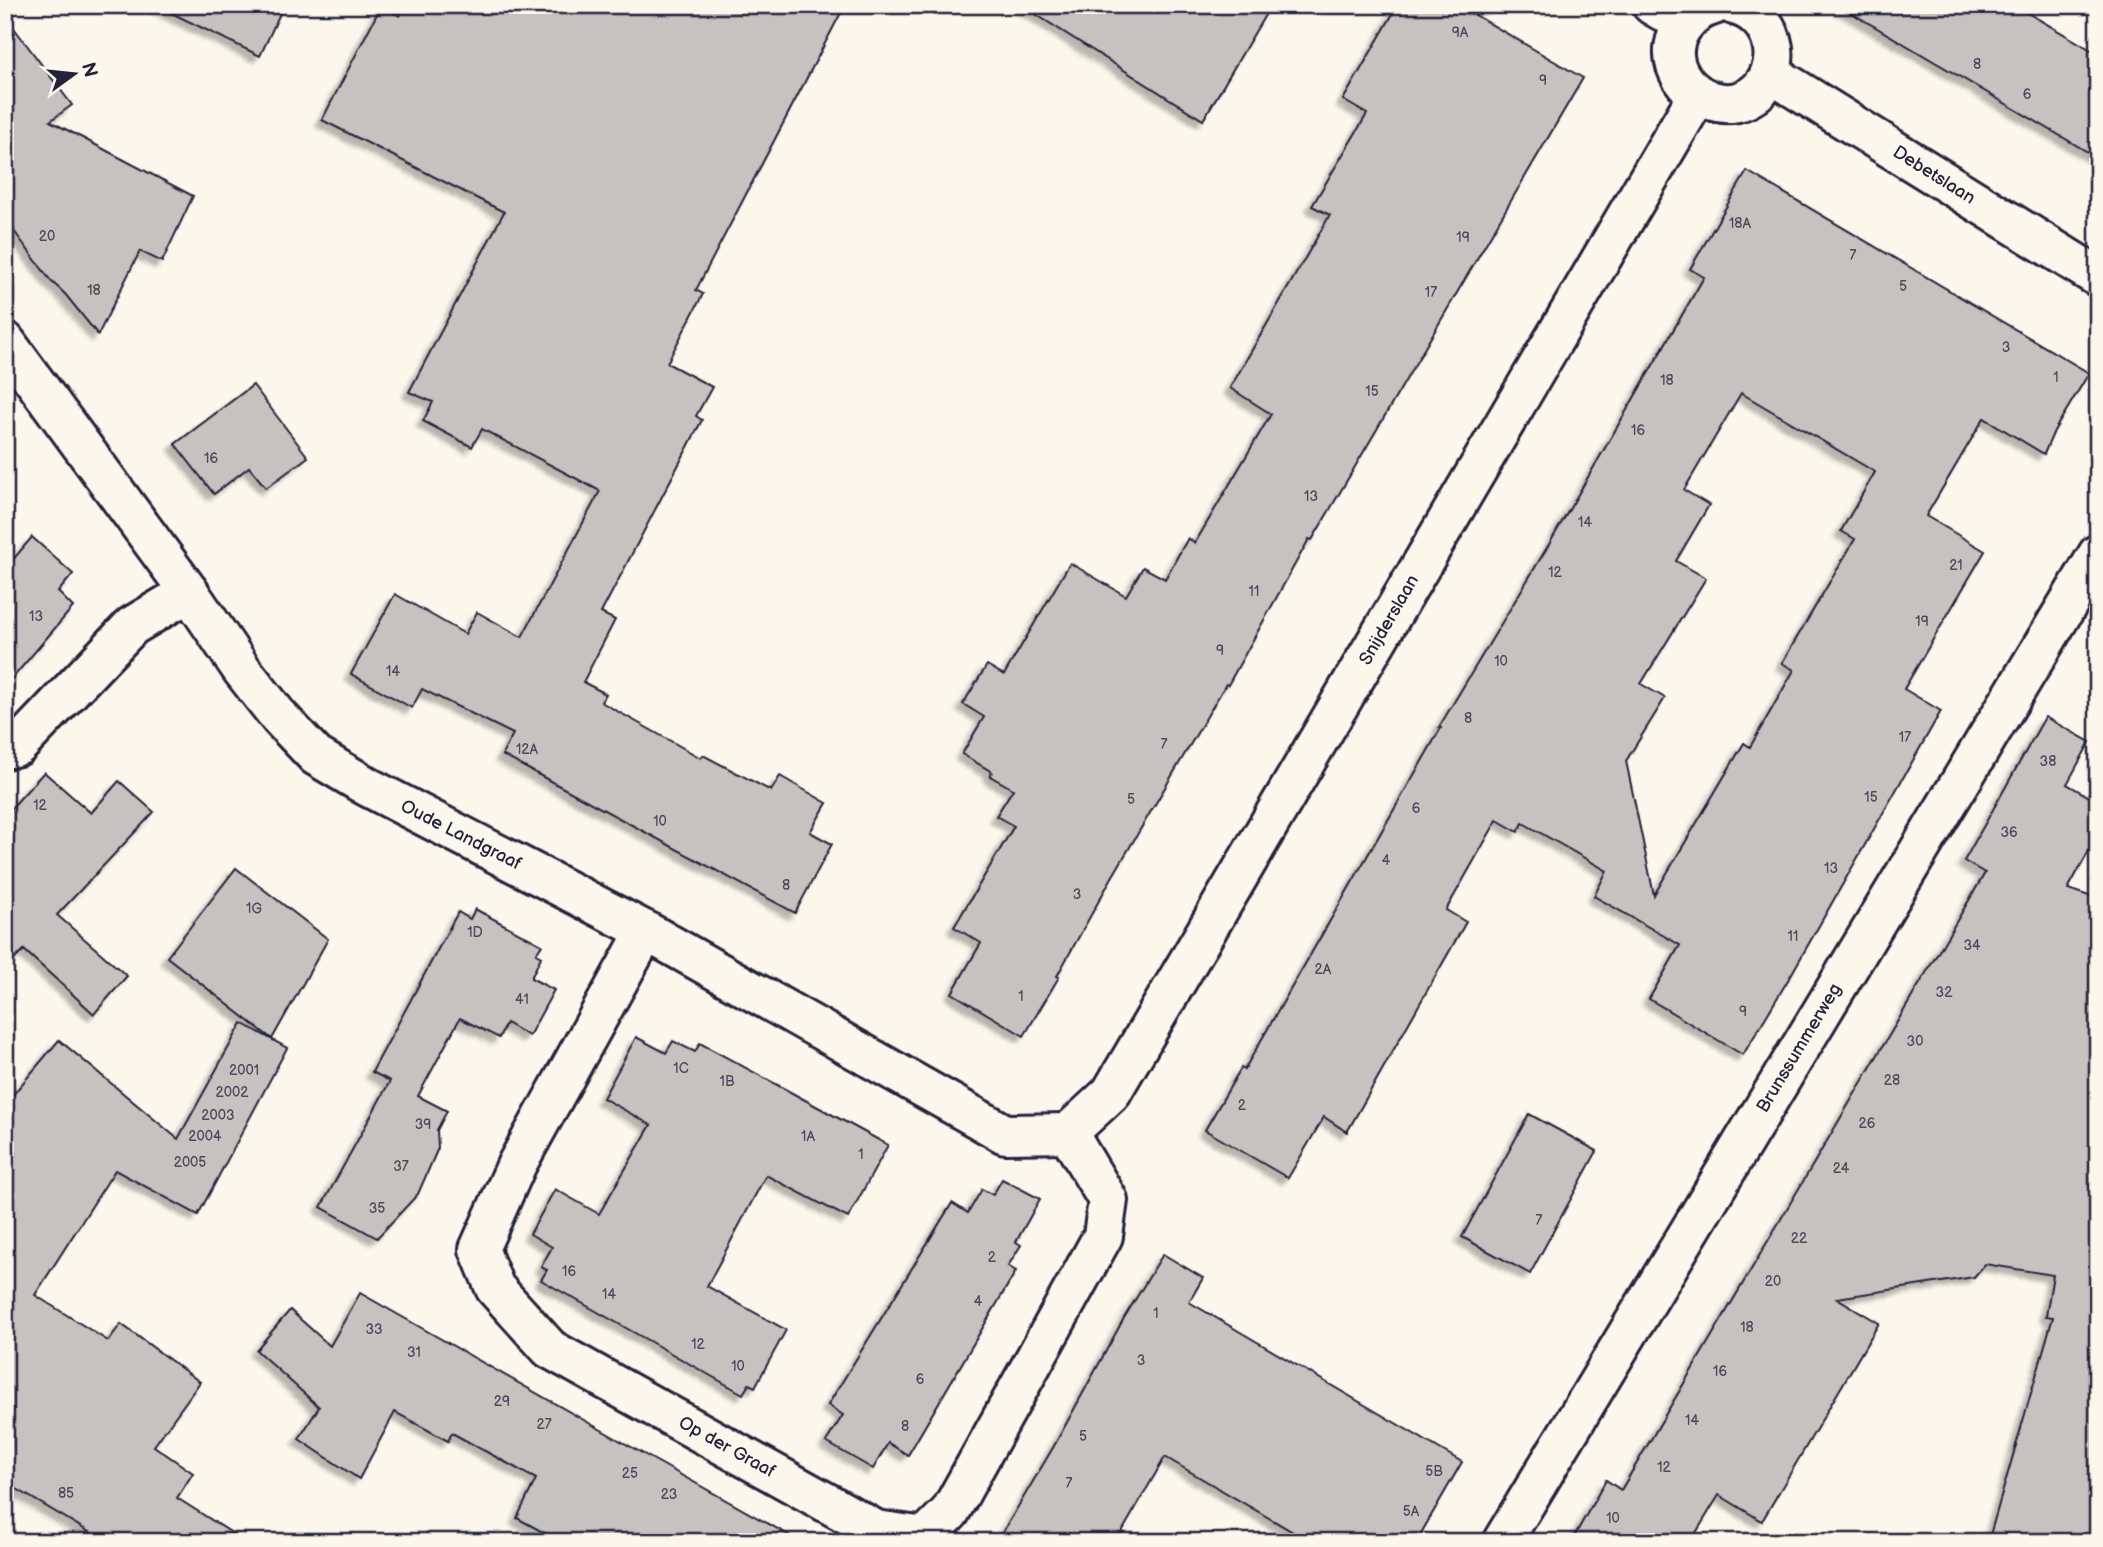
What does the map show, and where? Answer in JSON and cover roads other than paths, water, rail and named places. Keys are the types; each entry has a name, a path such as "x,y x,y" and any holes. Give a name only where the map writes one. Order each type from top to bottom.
{"street":[{"path":"1713,9 1762,20 1772,36 1774,55 1770,73 1758,91 1739,101 1717,103 1697,96 1682,81 1675,62 1675,42 1713,9"},
{"name":"Debetslaan","path":"1770,73 2098,277"},
{"name":"Snijderslaan","path":"1068,1133 1111,1093 1697,96"},
{"name":"Oude Landgraaf","path":"5,341 189,592 242,670 279,717 316,756 368,787 646,931 1005,1133 1068,1133"},
{"name":"Brunssummerweg","path":"1502,1542 2098,554"},
{"path":"5,750 19,746 132,626 189,592"},
{"name":"Op der Graaf","path":"646,931 517,1164 480,1249 495,1288 550,1349 876,1530 925,1537 950,1512 1103,1236 1108,1200 1068,1133"}]}
